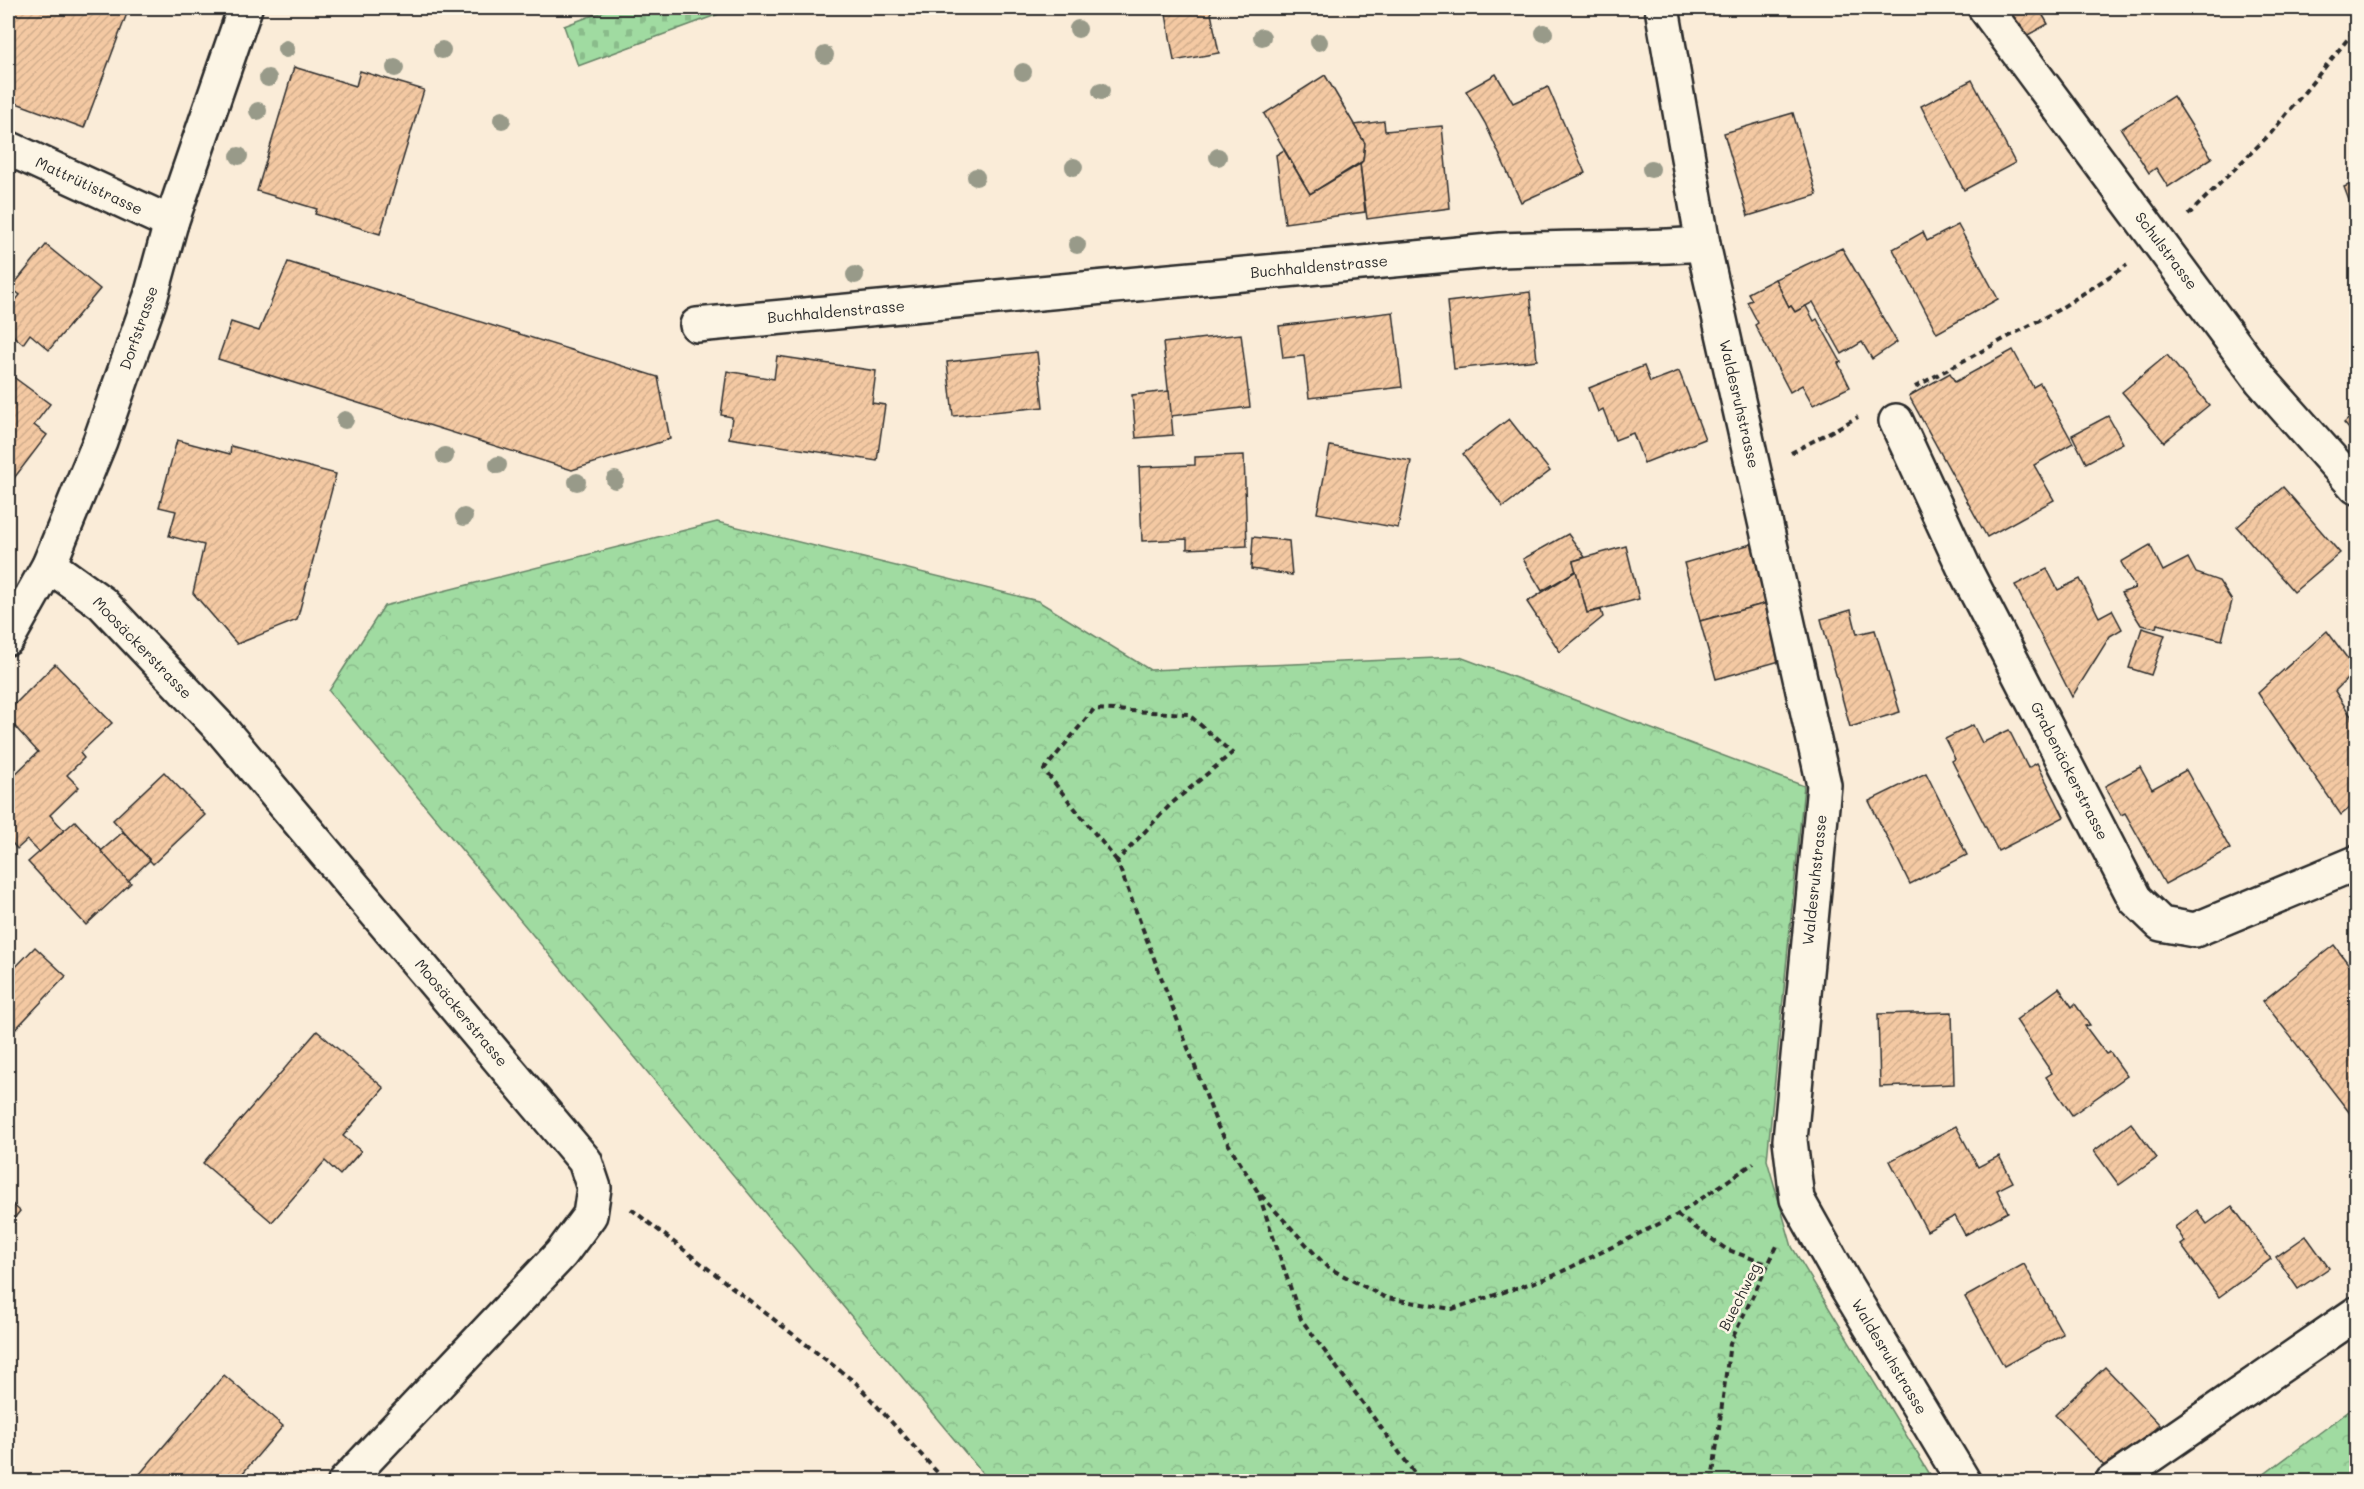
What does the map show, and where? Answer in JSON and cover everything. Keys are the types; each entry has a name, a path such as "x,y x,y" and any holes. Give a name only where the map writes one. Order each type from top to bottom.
{"street":[{"name":"Dorfstrasse","path":"8,638 49,565 100,441 151,296 171,224 245,8"},
{"path":"1662,8 1703,244"},
{"name":"Schulstrasse","path":"1985,8 2261,380 2356,487"},
{"name":"Mattrütistrasse","path":"8,148 171,224"},
{"name":"Buchhaldenstrasse","path":"697,325 1501,250 1581,246 1650,248 1703,244"},
{"name":"Waldesruhstrasse","path":"1703,244 1824,785 1790,1140 1797,1199 1846,1286 1964,1482"},
{"name":"Grabenäckerstrasse","path":"1889,408 1965,570 2135,899 2161,924 2195,930 2356,863"},
{"name":"Moosäckerstrasse","path":"49,565 102,603 222,730 585,1161 594,1188"},
{"path":"345,1482 561,1254 590,1215 594,1188"},
{"path":"2112,1482 2356,1314"}],"path":[{"path":"1754,472 1889,408 2058,310 2160,244 2271,132 2356,29"},
{"path":"1118,861 1171,804 1232,753 1188,714 1094,709 1044,770 1118,861 1218,1127 1258,1192 1328,1267 1386,1298 1452,1309 1553,1276 1677,1215 1790,1140"},
{"path":"594,1188 615,1197 856,1383 946,1482"},
{"path":"1258,1192 1301,1319 1420,1482"},
{"name":"Buechweg","path":"1712,1482 1730,1343 1769,1265 1797,1199"},
{"path":"1677,1215 1726,1249 1769,1265"}],"green space":[{"path":"612,8 735,8 578,66 564,26"},
{"path":"717,522 1038,601 1150,670 1460,657 1804,786 1767,1160 1792,1247 1934,1481 989,1481 329,691 384,606"},
{"path":"2356,1406 2356,1481 2255,1481"}],"building":[{"path":"8,8 129,8 84,128 8,100"},
{"path":"1165,8 1210,8 1219,53 1174,61"},
{"path":"2019,8 2045,8 2041,12 2048,24 2024,37 2009,13"},
{"path":"294,67 356,86 360,71 424,90 380,234 315,214 317,209 257,191"},
{"path":"1496,74 1513,103 1548,87 1585,173 1521,202 1485,123 1466,91"},
{"path":"1325,75 1365,143 1363,161 1310,194 1264,114"},
{"path":"1972,80 2015,163 1964,190 1921,106"},
{"path":"2173,96 2212,158 2168,187 2156,168 2149,173 2121,129"},
{"path":"1793,113 1817,195 1748,216 1724,133"},
{"path":"1384,121 1385,131 1442,126 1450,208 1367,219 1360,164 1363,161 1365,143 1354,125"},
{"path":"1284,150 1310,194 1360,164 1365,212 1285,223 1276,155"},
{"path":"2356,182 2356,219 2344,187"},
{"path":"1958,225 1998,299 1937,333 1893,249 1923,232 1927,241"},
{"path":"46,245 100,289 49,350 30,334 23,344 8,331 8,310 20,295 11,288"},
{"path":"1842,248 1897,342 1872,359 1862,342 1842,354 1813,302 1795,312 1791,306 1789,307 1775,279"},
{"path":"288,262 658,377 670,439 572,470 218,359 231,322 259,331"},
{"path":"1775,279 1789,307 1791,306 1795,312 1806,306 1814,321 1817,319 1841,362 1838,363 1850,387 1813,405 1802,385 1790,392 1755,325 1758,323 1747,302 1752,300 1748,293"},
{"path":"1530,292 1537,360 1454,369 1447,302"},
{"path":"1393,312 1402,387 1309,398 1304,356 1283,358 1279,326"},
{"path":"1241,334 1250,407 1171,416 1163,343"},
{"path":"2013,350 2033,387 2040,383 2073,443 2034,465 2054,500 1987,537 1909,396 1950,373 1955,382"},
{"path":"1037,352 1043,407 953,416 947,362"},
{"path":"2167,355 2209,405 2164,442 2122,392"},
{"path":"777,356 876,371 872,403 885,405 877,461 729,438 732,417 721,415 727,371 774,379"},
{"path":"1644,366 1650,382 1679,371 1705,439 1644,463 1633,433 1615,440 1603,409 1598,412 1589,388"},
{"path":"8,373 50,404 34,425 47,435 8,486"},
{"path":"1169,391 1173,435 1136,438 1132,395"},
{"path":"2356,412 2356,437 2344,423"},
{"path":"2108,416 2123,443 2086,463 2072,435"},
{"path":"1509,419 1550,471 1503,507 1463,454"},
{"path":"177,440 230,454 231,446 336,474 297,620 237,644 193,593 204,545 169,536 176,511 159,507"},
{"path":"1330,446 1411,461 1398,528 1317,513"},
{"path":"1244,455 1247,546 1187,549 1187,539 1142,541 1139,467 1195,465 1195,457"},
{"path":"2283,487 2340,553 2294,592 2237,527"},
{"path":"1568,534 1585,557 1573,561 1576,571 1542,591 1523,559"},
{"path":"1253,537 1289,541 1292,575 1251,569"},
{"path":"1755,543 1771,602 1700,621 1684,563"},
{"path":"2150,545 2163,571 2188,558 2196,573 2219,581 2232,601 2222,640 2157,624 2156,628 2141,625 2121,593 2135,588 2121,562"},
{"path":"1626,546 1639,599 1587,613 1573,561"},
{"path":"2047,569 2058,590 2080,579 2099,617 2112,610 2122,629 2110,636 2072,697 2015,585"},
{"path":"1576,571 1587,613 1601,610 1603,617 1560,652 1527,602"},
{"path":"1771,602 1787,659 1716,679 1700,621"},
{"path":"1851,610 1857,634 1875,630 1900,712 1850,727 1821,619"},
{"path":"2142,628 2165,635 2151,675 2129,668"},
{"path":"2327,631 2356,670 2335,691 2356,724 2356,803 2341,815 2258,693"},
{"path":"55,664 112,723 80,753 84,758 67,775 79,787 50,815 64,830 40,853 27,840 17,849 8,838 8,781 38,752 8,719 8,711"},
{"path":"1973,725 1982,743 2009,730 2028,768 2037,763 2064,817 1998,851 1952,761 1955,759 1945,739"},
{"path":"2140,767 2152,789 2186,770 2230,849 2165,884 2125,813 2121,815 2105,786"},
{"path":"164,772 205,815 153,864 113,820"},
{"path":"1926,773 1967,855 1910,884 1869,801"},
{"path":"75,821 131,883 86,925 28,862"},
{"path":"123,832 150,860 128,881 101,851"},
{"path":"2334,945 2356,974 2356,1121 2263,1001"},
{"path":"35,947 66,976 8,1037 8,975"},
{"path":"2059,988 2072,1007 2075,1004 2090,1025 2085,1026 2106,1054 2110,1052 2127,1076 2072,1115 2046,1077 2052,1073 2016,1020"},
{"path":"1952,1012 1954,1084 1880,1087 1878,1014"},
{"path":"317,1031 384,1088 343,1136 361,1151 340,1175 325,1161 272,1222 203,1163"},
{"path":"2131,1123 2157,1158 2119,1185 2094,1151"},
{"path":"1956,1126 1978,1167 1999,1156 2013,1182 1997,1190 2008,1212 1965,1235 1955,1216 1927,1231 1890,1161"},
{"path":"8,1200 20,1211 8,1226"},
{"path":"2232,1206 2271,1259 2219,1297 2181,1245 2185,1242 2175,1227 2197,1210 2207,1224"},
{"path":"2306,1236 2329,1268 2298,1289 2276,1257"},
{"path":"2024,1264 2063,1334 2004,1366 1965,1297"},
{"path":"2105,1367 2160,1425 2110,1472 2055,1415"},
{"path":"224,1375 283,1426 236,1482 133,1482"}]}
